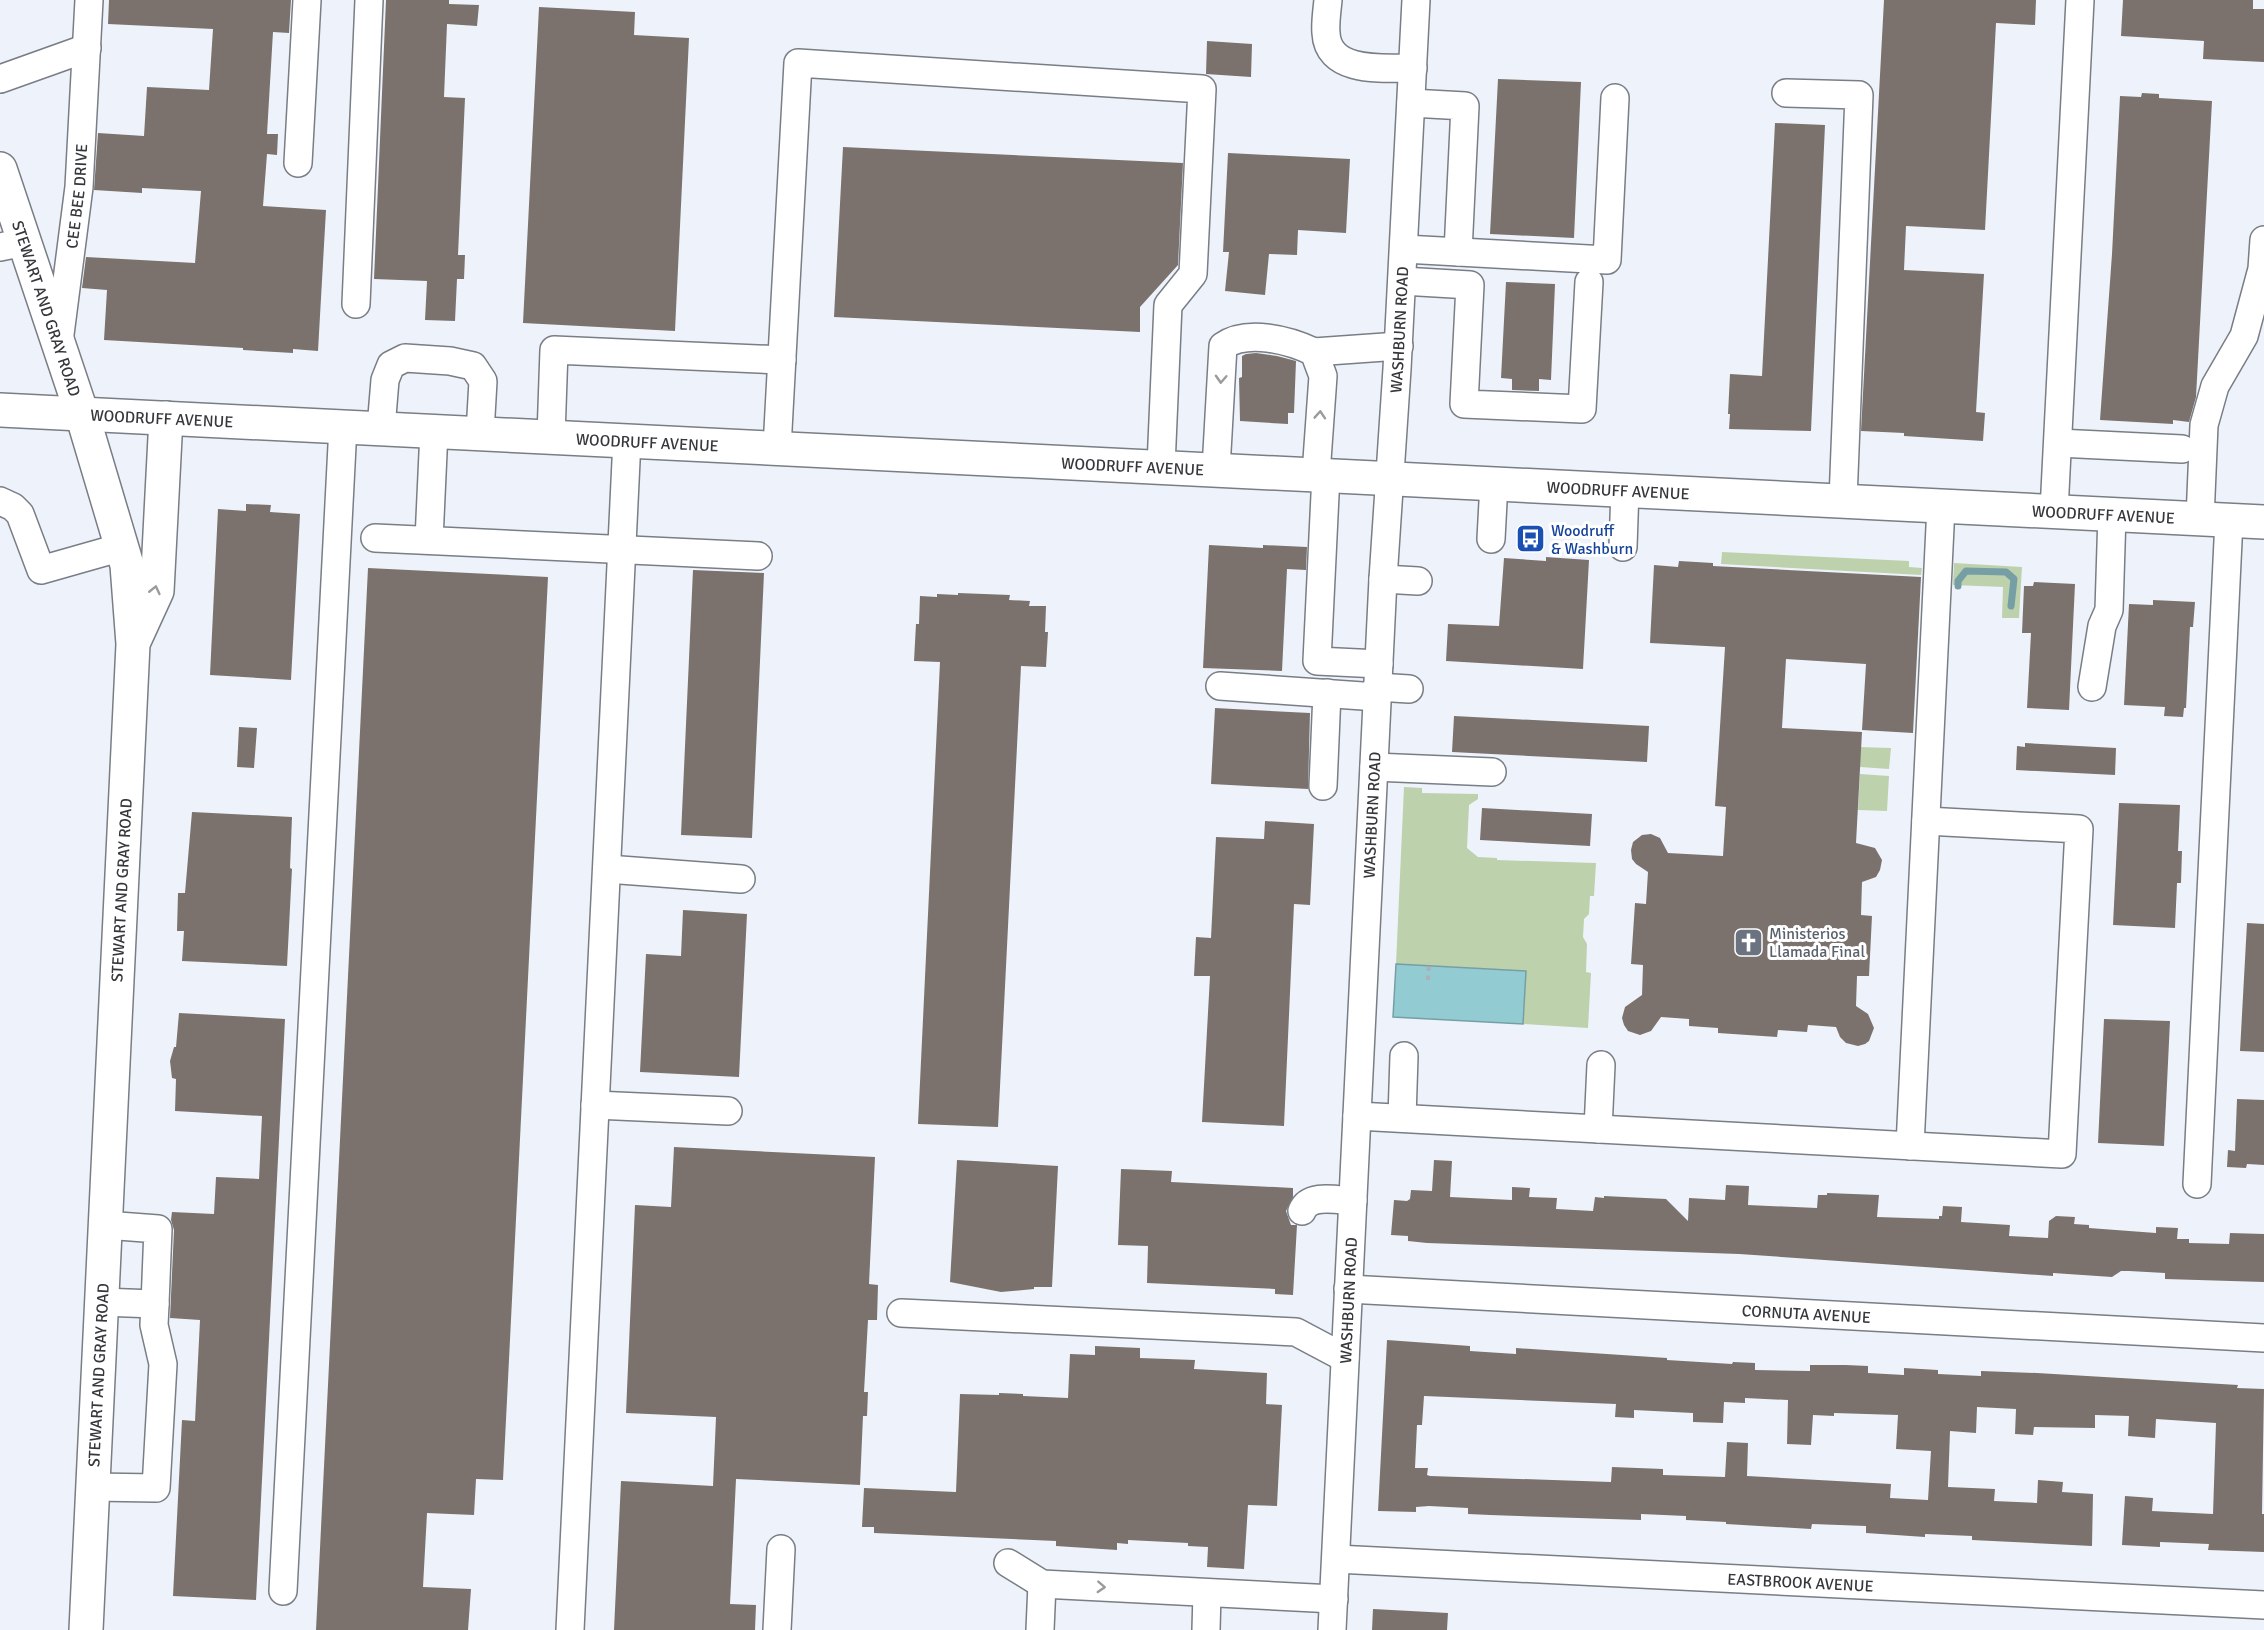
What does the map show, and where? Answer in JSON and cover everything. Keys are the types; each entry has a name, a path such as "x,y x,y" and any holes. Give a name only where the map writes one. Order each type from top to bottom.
{"main road":[{"name":"STEWART AND GRAY ROAD","path":"0,169 12,244 58,344 82,414 122,547 127,565 133,644 86,1630"},
{"name":"WOODRUFF AVENUE","path":"0,410 2264,522"},
{"path":"133,644 157,591 166,418"}],"street":[{"name":"CEE BEE DRIVE","path":"58,344 79,187 89,0"},
{"path":"298,163 307,0"},
{"path":"356,304 369,0"},
{"path":"1328,0 1325,35 1334,56 1353,65 1413,68"},
{"name":"WASHBURN ROAD","path":"1332,1630 1383,579 1399,346 1416,0"},
{"path":"2054,511 2080,0"},
{"path":"0,80 87,48"},
{"path":"777,448 798,63 1202,89 1193,274 1168,305 1161,466"},
{"path":"1786,93 1859,95 1843,500"},
{"path":"1404,249 1607,260 1615,98"},
{"path":"1411,103 1465,106 1458,252"},
{"path":"2197,1184 2214,519 2204,425 2215,386 2244,336 2262,269 2264,240"},
{"path":"1402,281 1470,285 1464,404 1582,409 1589,282"},
{"path":"1216,469 1223,346 1233,339 1257,338 1293,342 1314,352 1399,346"},
{"path":"551,436 554,350 782,360"},
{"path":"1314,352 1323,376 1317,661"},
{"path":"381,428 385,380 391,365 405,358 450,361 473,366 483,381 480,433"},
{"path":"283,1591 343,426"},
{"path":"429,540 434,431"},
{"path":"570,1630 627,440"},
{"path":"2058,443 2182,449"},
{"path":"1491,539 1494,483"},
{"path":"1623,547 1625,489"},
{"path":"0,501 14,507 20,514 41,570 122,547"},
{"path":"1910,1146 1941,506"},
{"path":"2092,687 2102,626 2109,610 2112,514"},
{"path":"375,538 758,556"},
{"path":"1383,579 1418,581"},
{"path":"1295,691 1296,668 1317,661 1378,682 1409,689"},
{"path":"1220,686 1327,693 1378,682"},
{"path":"1323,786 1327,693"},
{"path":"1374,766 1492,772"},
{"path":"1357,1116 2062,1154 2079,829 1926,821"},
{"path":"607,869 741,879"},
{"path":"1402,1118 1404,1056"},
{"path":"1598,1129 1601,1065"},
{"path":"595,1105 728,1112"},
{"path":"1302,1211 1312,1201 1353,1201"},
{"path":"93,1487 156,1488 163,1364 154,1325 158,1229 105,1225"},
{"name":"CORNUTA AVENUE","path":"1348,1289 2264,1338"},
{"path":"101,1302 155,1304"},
{"path":"901,1313 1296,1332 1345,1358"},
{"path":"777,1630 781,1549"},
{"name":"EASTBROOK AVENUE","path":"1336,1559 2264,1605"},
{"path":"1008,1563 1042,1584 1334,1599"},
{"path":"1040,1630 1042,1584"},
{"path":"1206,1630 1208,1593"}],"path":[{"path":"1428,980 1430,962"}],"green space":[{"path":"1722,552 1909,561 1909,567 1922,568 1921,575 1721,564"},
{"path":"1954,563 2022,567 2019,618 2002,618 2003,587 1953,585"},
{"path":"1858,747 1891,748 1889,769 1860,767 1860,763 1857,762"},
{"path":"1860,774 1889,776 1887,811 1858,810"},
{"path":"1404,787 1422,788 1422,793 1478,794 1478,799 1469,805 1467,848 1478,857 1497,858 1497,860 1596,863 1594,896 1590,896 1589,914 1584,919 1583,937 1587,944 1586,972 1591,973 1588,1028 1523,1024 1526,971 1396,964"}],"water":[{"path":"1396,964 1526,971 1523,1024 1393,1017"}],"building":[{"path":"109,0 291,0 289,33 273,32 267,134 278,134 277,155 267,154 263,206 326,210 318,351 293,349 293,353 104,340 107,290 82,288 86,257 195,263 201,191 142,188 142,193 94,190 98,133 144,136 147,87 209,90 213,29 108,24"},
{"path":"386,0 449,0 449,4 479,5 477,26 447,24 444,97 465,98 458,255 465,255 464,279 457,279 455,321 425,320 427,281 374,279"},
{"path":"1884,0 2036,0 2035,25 1996,23 1985,230 1906,226 1904,270 1984,274 1976,412 1985,413 1983,441 1861,431"},
{"path":"2123,0 2253,0 2253,9 2264,9 2264,62 2203,59 2204,41 2121,36"},
{"path":"539,7 635,12 634,35 689,38 675,331 523,323"},
{"path":"1207,41 1252,44 1251,77 1206,74"},
{"path":"1498,79 1581,82 1574,238 1490,234"},
{"path":"2142,93 2159,94 2159,98 2212,101 2196,397 2189,422 2173,420 2173,424 2100,420 2120,96 2141,97"},
{"path":"1775,123 1825,125 1811,431 1729,429 1730,374 1762,376"},
{"path":"843,147 1183,163 1178,265 1140,307 1140,332 834,317"},
{"path":"1228,153 1350,159 1346,233 1298,230 1297,255 1269,254 1265,295 1225,291 1229,252 1223,252"},
{"path":"1506,282 1555,284 1551,380 1539,379 1539,391 1512,390 1512,379 1501,378"},
{"path":"1256,353 1296,361 1294,413 1288,413 1288,424 1240,421 1239,378 1242,377 1242,356"},
{"path":"246,504 271,505 270,512 300,514 291,680 210,675 218,509 246,511"},
{"path":"1209,545 1263,548 1263,545 1307,547 1306,570 1287,569 1282,671 1203,668"},
{"path":"1546,557 1589,560 1583,669 1446,661 1448,624 1499,626 1504,558 1546,561"},
{"path":"1679,561 1713,563 1713,566 1921,577 1913,733 1862,730 1866,664 1786,659 1782,728 1862,732 1856,843 1875,848 1882,860 1876,877 1862,882 1861,915 1872,916 1869,976 1857,976 1856,1006 1868,1014 1874,1028 1869,1041 1865,1044 1858,1046 1846,1043 1840,1037 1836,1027 1808,1025 1807,1032 1778,1030 1777,1037 1718,1033 1718,1028 1689,1026 1689,1019 1661,1017 1651,1031 1640,1035 1628,1031 1624,1025 1622,1018 1625,1007 1642,995 1643,965 1631,964 1635,903 1646,904 1648,872 1632,859 1633,842 1642,835 1651,834 1660,838 1668,853 1723,856 1726,807 1715,806 1725,647 1650,643 1654,565 1678,567"},
{"path":"368,568 548,577 503,1480 476,1479 474,1515 427,1513 423,1587 471,1589 468,1630 316,1630"},
{"path":"693,570 764,573 752,838 681,835"},
{"path":"2034,582 2075,584 2069,710 2027,708 2031,633 2022,633 2024,586 2033,586"},
{"path":"958,593 1010,595 1009,600 1030,601 1029,606 1046,606 1045,632 1048,632 1046,667 1021,666 998,1127 918,1124 940,662 914,661 916,624 919,624 920,596 937,597 937,594 958,595"},
{"path":"2153,600 2195,602 2193,627 2190,627 2186,708 2184,708 2183,717 2164,716 2165,707 2124,705 2129,604 2153,605"},
{"path":"1215,708 1310,713 1308,789 1211,784"},
{"path":"1454,716 1649,726 1647,762 1452,752"},
{"path":"239,727 257,728 254,768 237,767"},
{"path":"2025,743 2116,748 2115,775 2016,770 2017,746 2025,747"},
{"path":"2119,803 2180,805 2178,851 2182,851 2181,883 2177,883 2175,928 2113,925"},
{"path":"1482,808 1592,814 1590,846 1480,840"},
{"path":"192,812 292,817 287,966 182,961 184,931 177,931 178,893 185,893"},
{"path":"1265,821 1314,824 1310,905 1294,904 1284,1126 1202,1122 1210,976 1194,976 1196,937 1211,938 1216,837 1264,839"},
{"path":"683,910 747,914 739,1077 640,1072 646,954 681,956"},
{"path":"2247,923 2264,924 2264,1052 2240,1051"},
{"path":"179,1013 285,1019 256,1600 173,1596 182,1420 195,1421 200,1320 170,1318 174,1230 171,1220 172,1212 214,1214 216,1177 259,1179 262,1116 175,1111 176,1079 172,1078 170,1061 174,1047 176,1047"},
{"path":"2104,1019 2170,1021 2164,1146 2098,1143"},
{"path":"2237,1099 2264,1100 2264,1165 2247,1164 2246,1168 2227,1167 2228,1150 2235,1151"},
{"path":"674,1147 875,1157 869,1284 878,1285 877,1320 868,1320 864,1392 868,1392 867,1416 863,1416 860,1485 736,1479 730,1604 756,1605 755,1630 614,1630 621,1481 713,1486 716,1417 626,1413 635,1205 671,1207"},
{"path":"957,1160 1058,1166 1052,1287 1001,1292 950,1282"},
{"path":"1434,1160 1452,1161 1450,1197 1512,1200 1512,1187 1530,1188 1529,1197 1557,1198 1556,1209 1593,1211 1595,1197 1666,1199 1688,1221 1689,1198 1725,1200 1726,1185 1749,1186 1748,1205 1817,1208 1818,1195 1827,1195 1827,1193 1879,1195 1877,1217 1939,1219 1939,1216 1942,1216 1943,1206 1962,1207 1961,1222 2010,1225 2009,1236 2048,1238 2049,1221 2056,1216 2075,1217 2074,1224 2089,1225 2089,1228 2156,1233 2156,1227 2178,1228 2177,1239 2189,1239 2189,1243 2229,1244 2230,1233 2264,1234 2264,1282 2165,1279 2165,1273 2129,1271 2121,1271 2112,1277 2053,1273 2053,1276 1739,1254 1427,1243 1408,1241 1408,1236 1391,1235 1394,1200 1407,1201 1410,1199 1411,1190 1432,1191"},
{"path":"1121,1169 1172,1171 1171,1182 1293,1188 1293,1197 1286,1211 1291,1225 1297,1225 1293,1295 1275,1294 1275,1289 1147,1283 1148,1246 1118,1245"},
{"path":"1387,1340 1470,1346 1470,1351 1516,1354 1516,1348 1667,1358 1667,1360 1755,1363 1755,1370 1810,1371 1810,1365 1846,1365 1868,1366 1868,1373 1904,1375 1904,1368 1938,1370 1938,1374 1981,1376 1981,1371 2037,1373 2238,1385 2237,1388 2264,1389 2262,1514 2264,1514 2264,1552 2208,1550 2209,1544 2160,1542 2160,1547 2122,1545 2125,1496 2153,1498 2152,1511 2213,1514 2216,1423 2156,1419 2155,1438 2128,1436 2129,1416 2095,1415 2095,1428 2034,1427 2033,1435 2015,1434 2016,1409 1977,1407 1976,1433 1950,1431 1948,1487 1995,1489 1994,1501 2037,1503 2038,1480 2063,1482 2062,1492 2093,1494 2092,1546 1972,1540 1972,1536 1925,1534 1925,1537 1866,1533 1866,1526 1812,1524 1811,1529 1726,1524 1726,1522 1686,1520 1686,1516 1641,1514 1641,1520 1490,1515 1468,1514 1468,1508 1429,1506 1416,1507 1416,1512 1378,1511","holes":["1424,1396 1616,1404 1615,1417 1634,1418 1634,1410 1693,1413 1693,1422 1723,1423 1724,1402 1745,1403 1745,1398 1788,1400 1787,1444 1811,1445 1813,1415 1834,1416 1834,1413 1898,1415 1896,1449 1931,1451 1928,1500 1890,1498 1891,1484 1747,1476 1748,1443 1727,1442 1725,1477 1663,1475 1663,1469 1612,1467 1611,1482 1430,1476 1427,1475 1428,1468 1415,1468 1417,1425 1422,1425"]},
{"path":"1095,1346 1140,1348 1140,1358 1195,1360 1194,1369 1267,1373 1266,1404 1282,1405 1277,1506 1248,1505 1244,1569 1207,1567 1208,1547 1188,1546 1188,1543 1128,1540 1128,1544 1117,1543 1117,1550 1056,1546 1056,1541 874,1533 874,1527 862,1527 864,1488 956,1492 960,1394 999,1395 999,1393 1068,1398 1070,1354 1095,1355"},
{"path":"1373,1609 1448,1613 1447,1630 1372,1630"}],"waterway":[{"path":"1958,586 1958,581 1966,571 2006,572 2014,579 2011,606"}],"place":[{"name":"Woodruff & Washburn","path":"1530,539"},
{"name":"Ministerios Llamada Final","path":"1748,942"}]}
